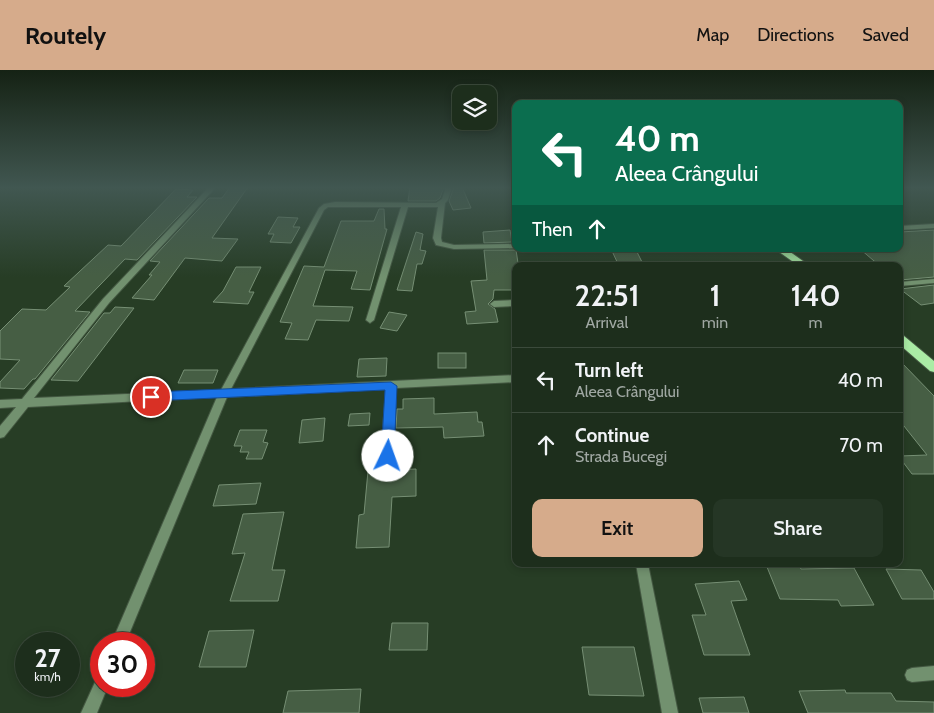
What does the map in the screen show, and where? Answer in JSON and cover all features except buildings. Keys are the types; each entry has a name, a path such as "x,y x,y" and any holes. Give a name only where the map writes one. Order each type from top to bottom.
{"main road":[{"path":"784,252 799,262"},
{"path":"903,342 934,368"}],"street":[{"path":"0,434 106,301 186,217"},
{"path":"123,632 224,393 318,217"},
{"path":"370,320 401,217"},
{"path":"440,217 437,238 439,243 454,247 512,246"},
{"path":"903,228 934,226"},
{"path":"903,284 934,281"},
{"path":"494,304 512,303"},
{"path":"0,404 512,379"},
{"path":"388,456 391,386"},
{"path":"643,567 670,713"},
{"path":"912,675 934,673"},
{"path":"90,713 96,697"}],"route":[{"path":"151,397 391,386 388,456"}]}
